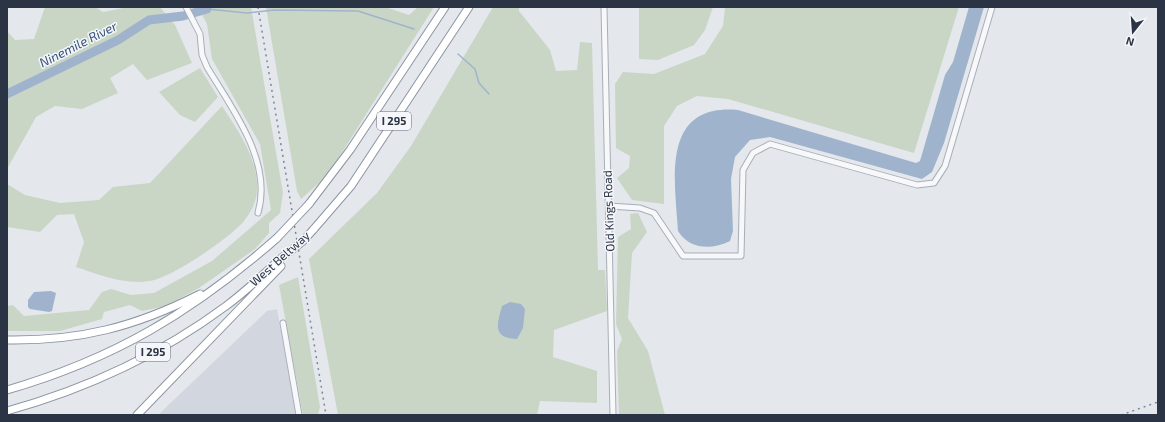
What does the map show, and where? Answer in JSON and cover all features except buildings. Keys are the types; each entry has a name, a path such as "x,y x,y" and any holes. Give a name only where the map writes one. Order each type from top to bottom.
{"highway":[{"name":"West Beltway","path":"7,390 51,377 98,358 143,336 186,309 248,263 310,204 350,150 445,7"},
{"name":"West Beltway","path":"7,411 52,397 98,380 173,341 227,306 280,263 303,241 352,186 469,7"},
{"path":"137,415 280,263"},
{"path":"7,340 37,340 73,337 112,329 144,319 218,285"}],"street":[{"path":"186,7 200,34 202,55 207,67 252,148 262,198 258,213"},
{"name":"Old Kings Road","path":"604,7 614,415"},
{"path":"609,206 640,208 654,213 682,256 741,256 743,170 753,153 770,144 918,185 934,183 945,166 992,7"},
{"path":"283,323 299,415"}],"shaded area":[{"path":"277,309 296,415 158,415 267,311"}],"green space":[{"path":"45,7 95,7 103,12 128,7 160,7 175,25 192,63 147,80 133,64 110,78 118,93 82,109 55,106 36,117 7,169 7,31 15,40 34,39"},
{"path":"198,7 251,7 283,193 280,213 269,223 269,233 255,249 199,288 166,306 142,311 130,305 104,312 102,319 60,331 7,331 7,306 13,305 24,316 89,310 102,292 111,289 131,295 154,293 212,261 271,210 260,144 212,59 207,24"},
{"path":"266,7 385,7 409,15 418,7 434,7 327,176 301,199 297,191"},
{"path":"493,7 519,7 519,11 550,50 556,71 577,70 580,42 592,43 598,270 605,270 607,311 554,330 553,357 597,371 597,403 540,401 537,415 338,415 309,259 377,193 411,146"},
{"path":"639,7 713,7 705,30 694,45 658,60 639,59"},
{"path":"725,7 959,7 914,153 728,99 697,96 677,106 664,126 664,204 632,200 617,178 629,168 630,156 616,148 615,84 623,72 654,74 705,54 723,26"},
{"path":"200,68 218,97 195,122 180,115 159,92"},
{"path":"222,106 241,135 251,157 257,179 256,199 249,214 237,228 214,247 172,273 150,281 131,282 76,267 84,242 74,214 57,215 40,232 7,227 7,184 25,195 60,203 99,200 113,187 150,183"},
{"path":"638,213 647,232 632,253 628,318 648,351 665,415 619,415 617,351 622,339 616,324 618,237 631,229 630,214"},
{"path":"298,277 320,407 318,415 303,415 279,285"}],"water":[{"path":"969,7 984,7 944,143 932,172 922,179 770,137 750,140 735,157 731,179 733,231 730,241 709,247 695,245 689,242 678,231 675,169 678,149 684,132 695,119 713,111 738,110 916,163 920,161 945,75 953,62"},
{"path":"51,291 56,293 52,311 49,312 30,309 28,307 28,300 34,292"},
{"path":"510,302 521,304 525,309 523,328 517,339 503,336 498,329 502,306"}],"waterway":[{"path":"207,9 247,13 274,10 358,11 414,29"},
{"name":"Ninemile River","path":"7,94 118,40 149,20 183,16 207,9"},
{"path":"458,54 475,69 479,83 489,94"}],"railway":[{"path":"258,7 326,415"},
{"path":"1121,415 1158,402"}]}
